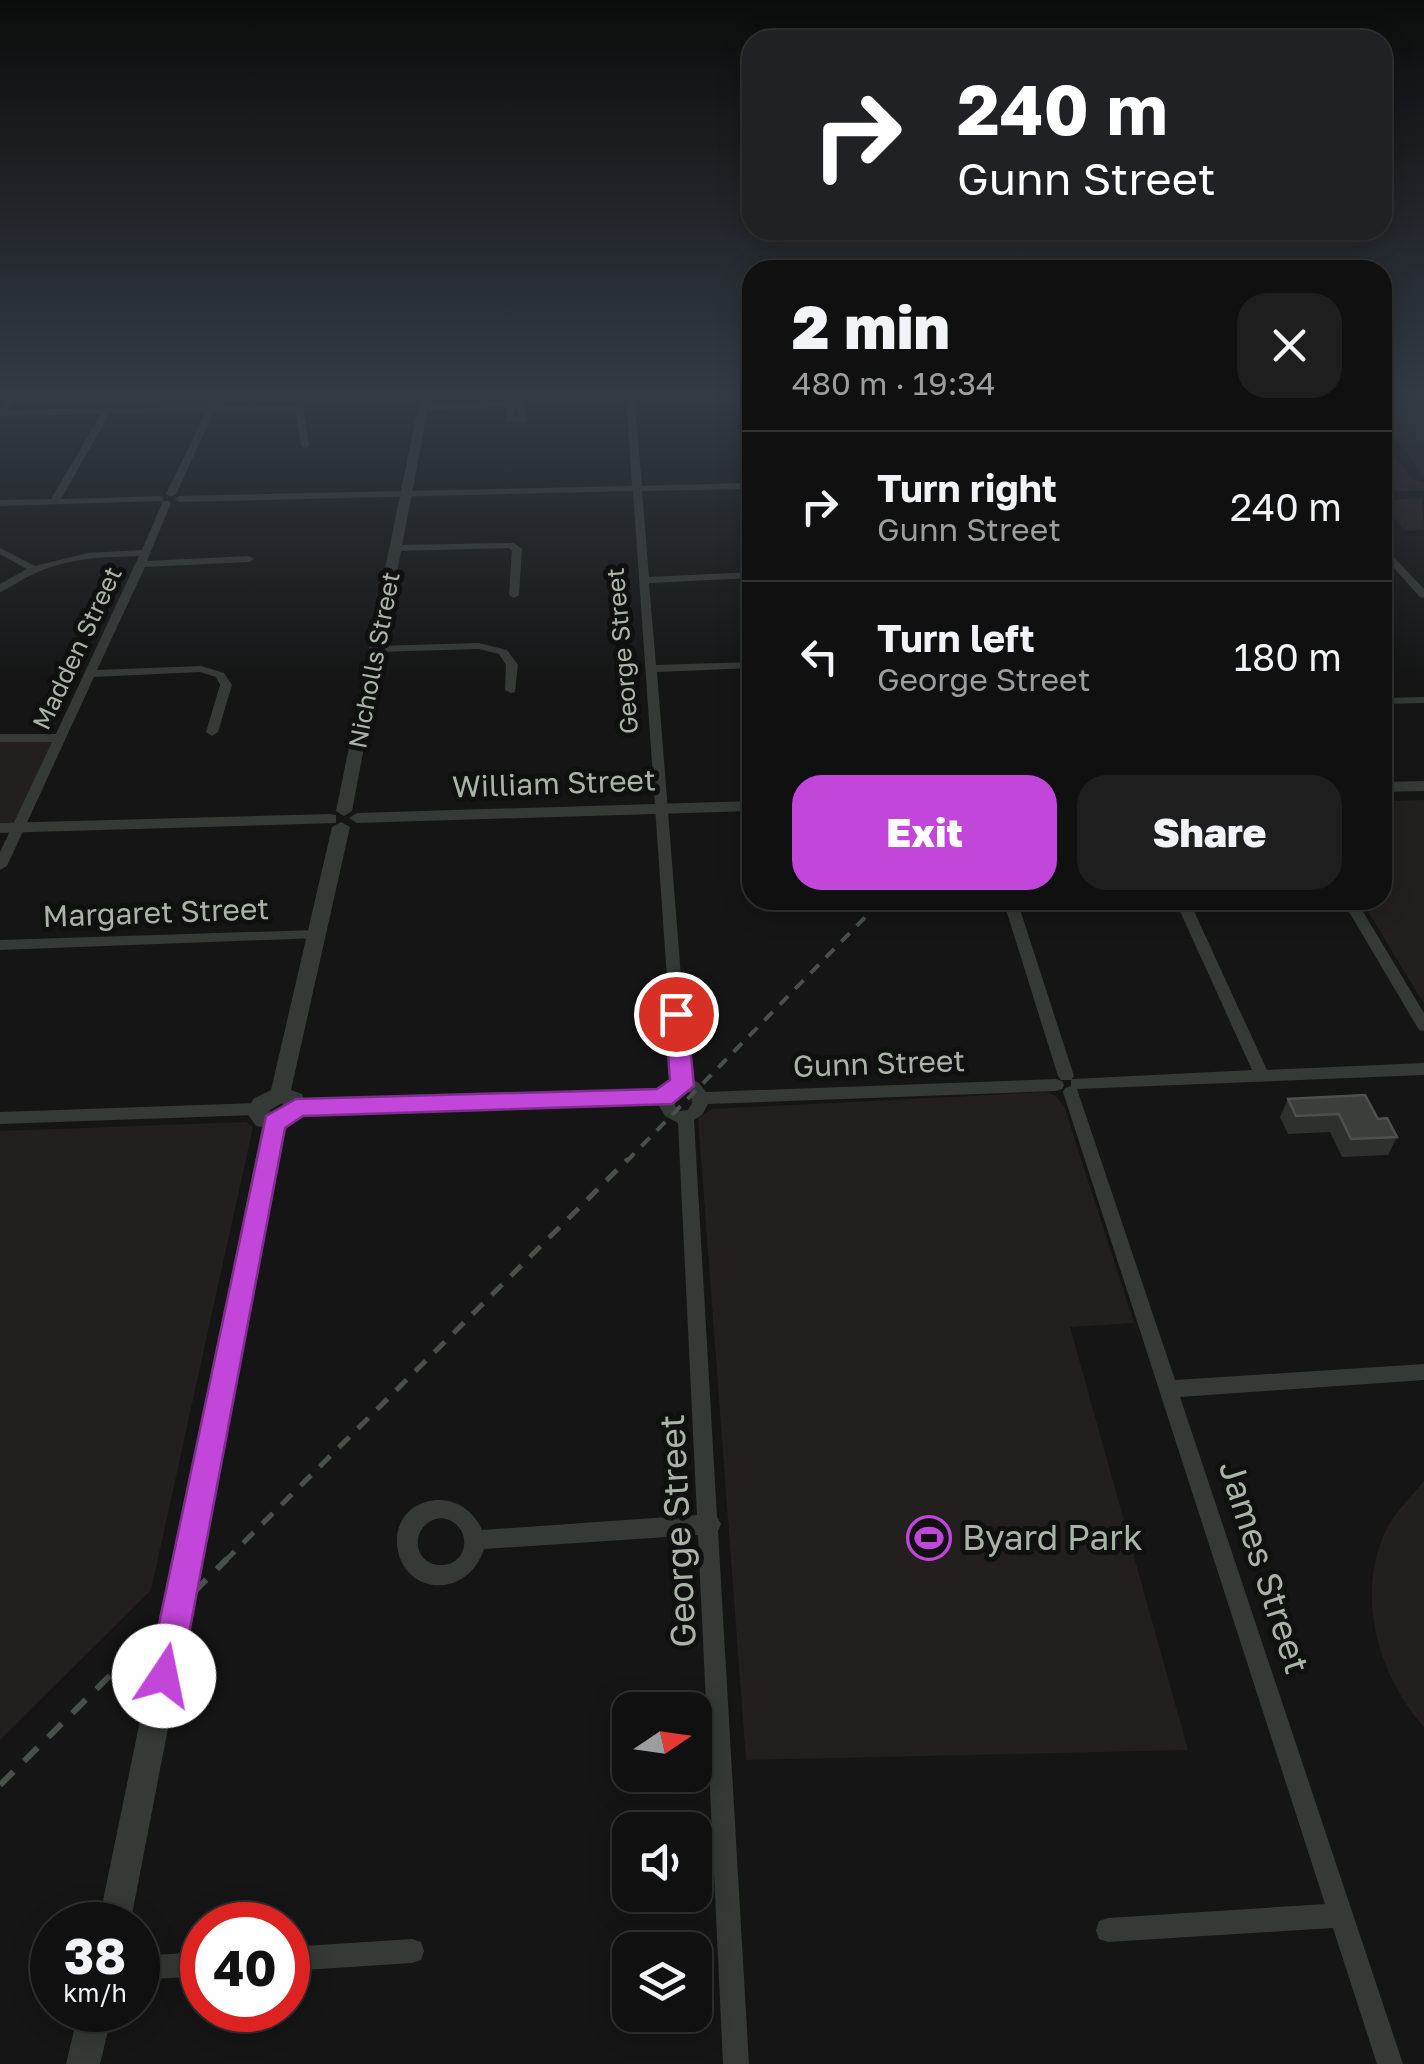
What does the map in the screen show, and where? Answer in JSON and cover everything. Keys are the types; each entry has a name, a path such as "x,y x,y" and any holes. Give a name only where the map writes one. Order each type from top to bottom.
{"street":[{"path":"54,502 62,488"},
{"name":"Madden Street","path":"0,866 9,828 59,738 174,488"},
{"name":"Nicholls Street","path":"119,1902 277,1108 343,819 407,488"},
{"path":"0,503 664,488"},
{"name":"George Street","path":"638,489 682,1086"},
{"path":"397,548 511,546 517,549 514,595"},
{"path":"1,550 31,568"},
{"path":"0,588 31,568 95,554 249,559"},
{"path":"1392,562 1424,596"},
{"path":"644,580 742,575"},
{"path":"376,649 480,646 503,652 512,665 511,690"},
{"path":"652,669 742,665"},
{"path":"90,674 201,669 220,675 226,685 212,732"},
{"path":"1392,701 1424,700"},
{"path":"0,738 59,738"},
{"path":"1392,787 1424,786"},
{"name":"William Street","path":"9,828 742,806"},
{"name":"James Street","path":"1013,910 1390,2064"},
{"path":"1186,910 1261,1074"},
{"path":"1356,910 1424,1026"},
{"name":"Margaret Street","path":"0,945 314,935"},
{"name":"Gunn Street","path":"703,1098 1424,1069"},
{"path":"682,1086 697,1089 703,1098 700,1108 686,1115 668,1110 663,1098 670,1089 682,1086"},
{"path":"0,1118 663,1098"},
{"name":"George Street","path":"686,1115 736,2064"},
{"path":"1169,1389 1424,1372"},
{"path":"476,1540 710,1524"},
{"path":"1108,1930 1340,1914"},
{"path":"310,1958 412,1951"},
{"path":"84,2064 91,2032"}],"shaded area":[{"path":"1392,488 1424,488 1392,491"},
{"path":"1422,498 1424,530 1405,531 1392,516 1392,500"},
{"path":"0,738 59,738 19,828 0,828"},
{"path":"1424,800 1424,1004 1367,910 1392,910 1392,801"},
{"name":"Byard Park","path":"1046,1092 1064,1106 1134,1323 1070,1327 1188,1750 746,1760 698,1118 712,1109"},
{"path":"246,1122 253,1127 151,1590 0,1740 0,1131"},
{"path":"1424,1481 1424,1727 1394,1683 1384,1659 1372,1607 1372,1581 1386,1530"}],"building":[{"path":"1365,1095 1378,1119 1387,1118 1397,1137 1351,1139 1339,1114 1296,1116 1288,1099"}],"railway":[{"path":"626,1162 872,910"},
{"path":"224,1562 628,1159"},
{"path":"0,1785 227,1559"}],"place":[{"name":"Byard Park","path":"929,1538"}],"route":[{"path":"164,1676 274,1122 286,1119 296,1108 663,1098 670,1089 682,1086 676,1014"}]}
